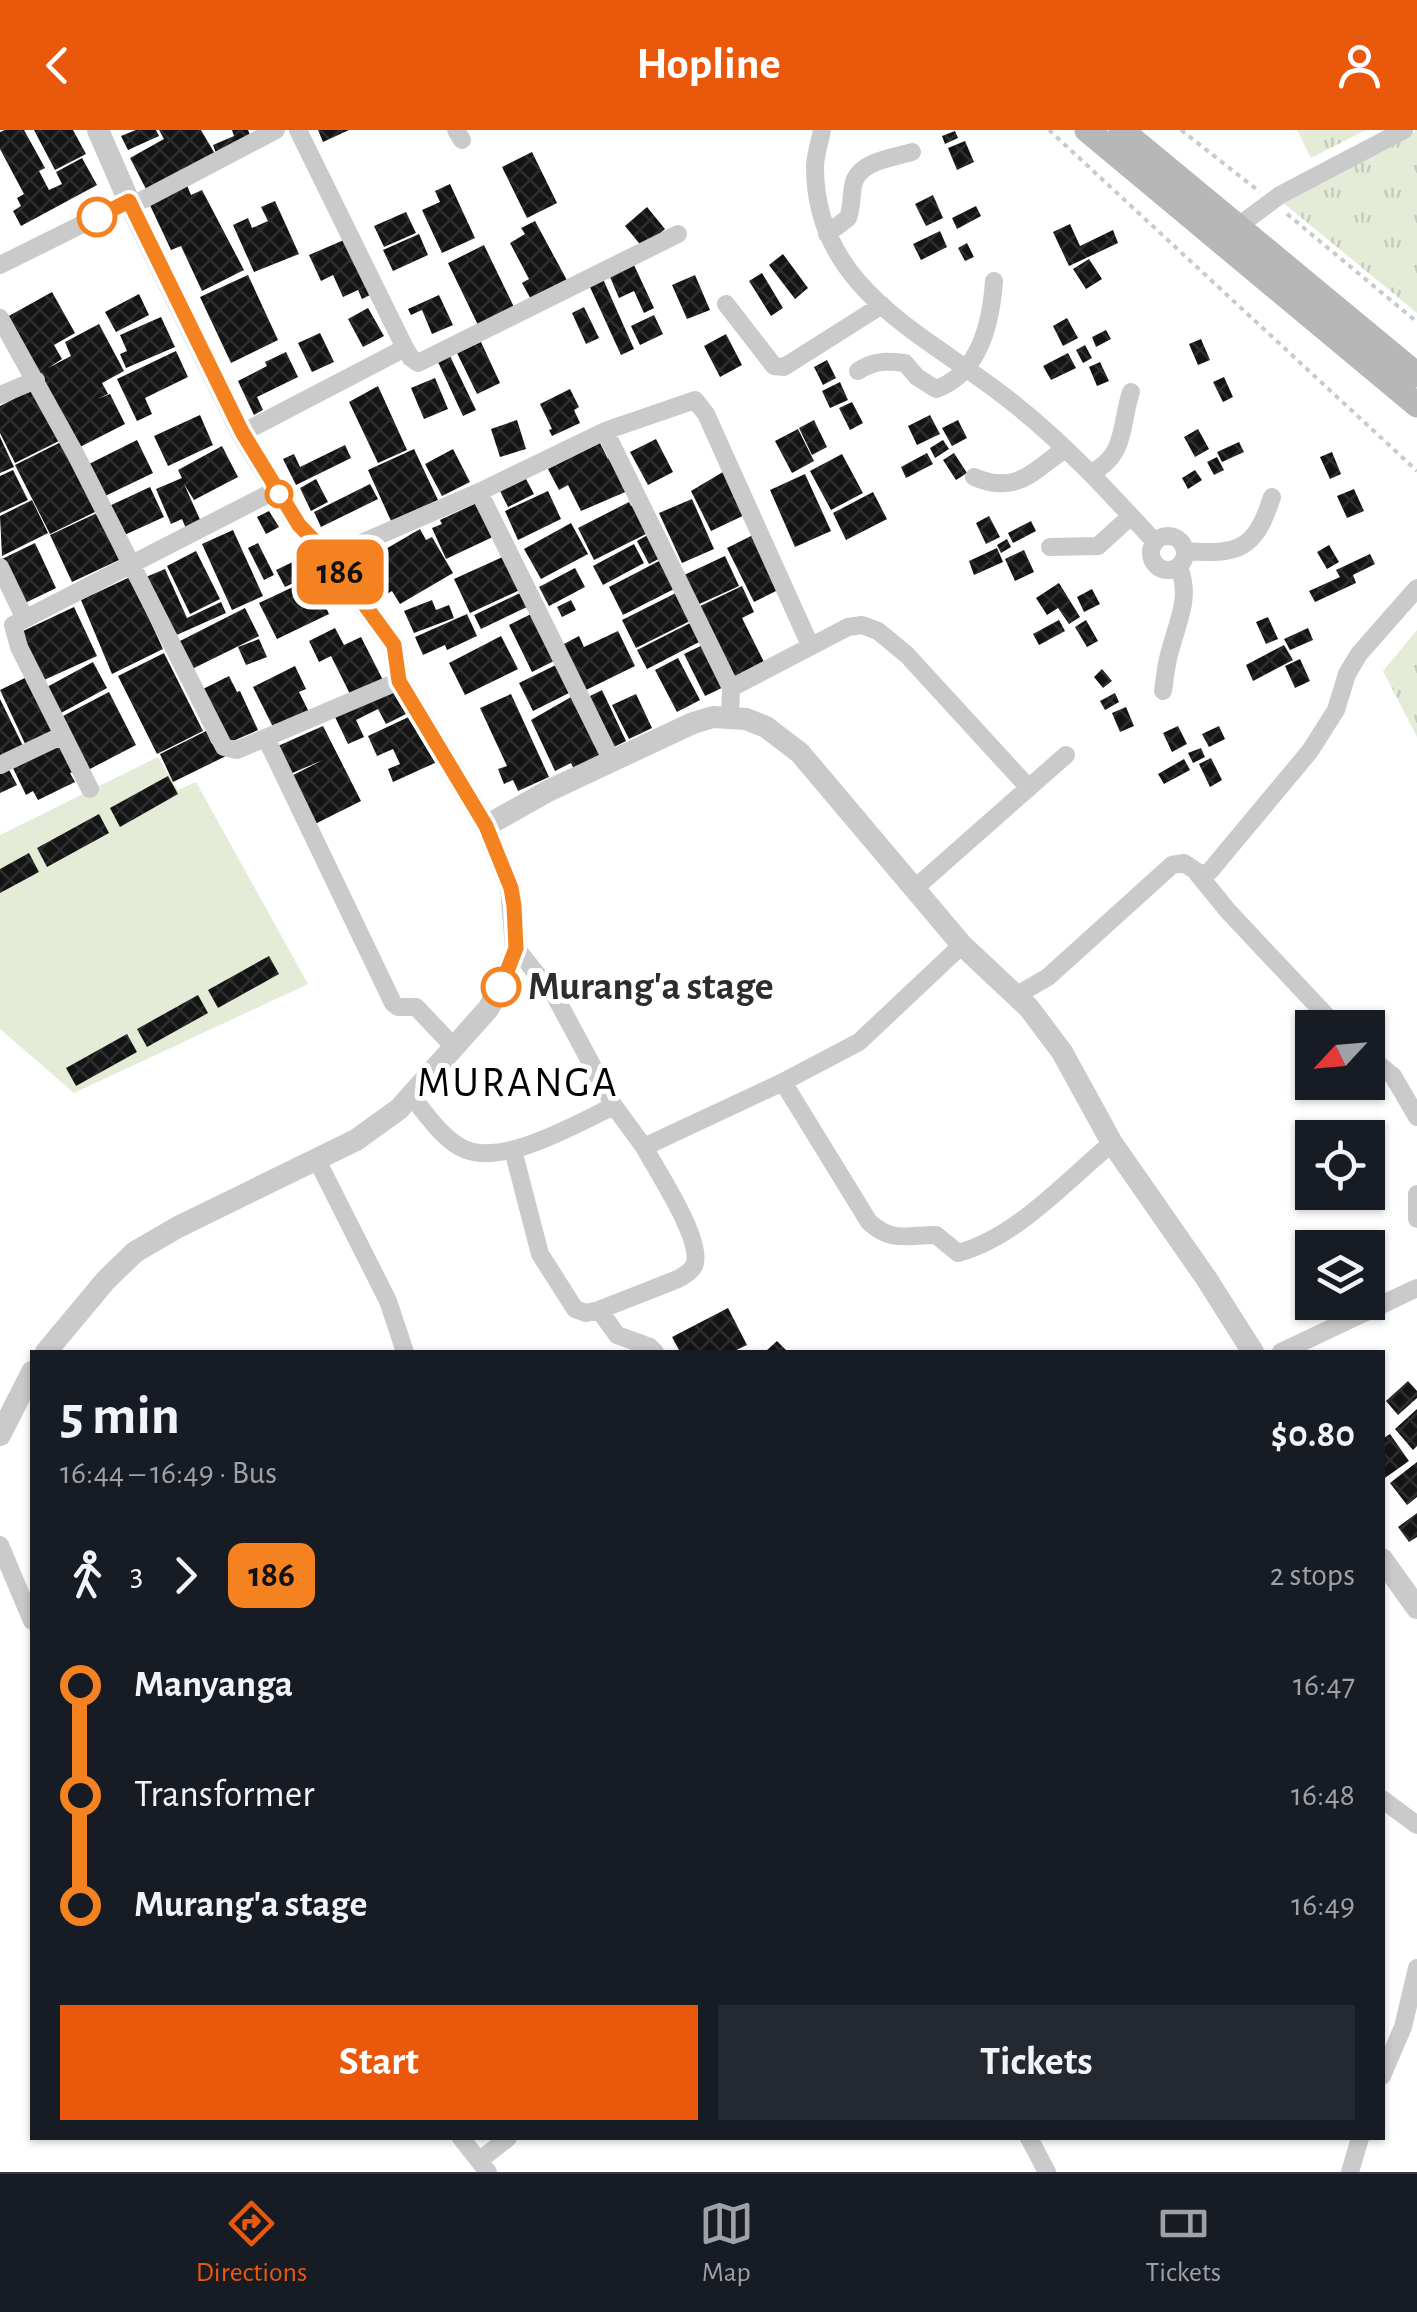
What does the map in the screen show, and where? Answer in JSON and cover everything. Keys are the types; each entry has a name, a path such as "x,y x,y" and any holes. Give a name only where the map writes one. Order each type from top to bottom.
{"main road":[{"path":"1088,130 1417,405"},
{"path":"1121,130 1417,375"}],"street":[{"path":"48,1350 106,1280 135,1252 317,1160 378,1125 412,1096 494,999 516,948 511,888 486,826 399,681 394,645 329,556 299,525 242,432 98,130"},
{"path":"0,265 276,130"},
{"path":"298,130 405,348 418,363 678,234"},
{"path":"822,130 815,164 818,206 850,276 1064,448 1155,542"},
{"path":"1237,227 1272,201 1404,130"},
{"path":"828,234 848,218 853,182 858,174 876,163 912,152"},
{"path":"858,371 873,362 905,363 936,389 969,369 986,331 994,280"},
{"path":"726,304 774,366 784,367 882,305"},
{"path":"0,318 36,380 224,747 237,750 399,681"},
{"path":"242,432 405,348"},
{"path":"0,395 36,380"},
{"path":"1090,473 1114,456 1131,392"},
{"path":"329,556 479,492 605,431 692,400 700,404 810,645"},
{"path":"605,431 731,688 730,717"},
{"path":"974,477 990,484 1008,485 1064,448"},
{"path":"12,624 276,490"},
{"path":"479,492 611,760"},
{"path":"1163,691 1170,651 1185,605 1185,584 1182,559 1175,538 1155,542 1151,554 1156,565 1167,570 1182,559 1250,543 1258,534 1272,497"},
{"path":"1050,547 1098,546 1131,516"},
{"path":"0,568 18,647 90,789"},
{"path":"1197,873 1210,871 1297,769 1336,710 1347,674 1359,654 1417,588"},
{"path":"731,688 856,624 878,630 907,655 1029,788"},
{"path":"486,826 611,760 693,723 730,717 766,727 800,753 962,944 1017,995 1062,1052 1112,1143 1252,1350"},
{"path":"0,765 63,734"},
{"path":"266,738 393,1003 398,1007 416,1007 455,1048"},
{"path":"914,888 1066,755"},
{"path":"1017,995 1048,978 1172,864 1184,863 1321,1010"},
{"path":"644,1148 859,1042 962,944"},
{"path":"512,1150 540,1254 575,1310 599,1310 690,1271 695,1262 688,1231 644,1148 614,1106 568,1018 516,948"},
{"path":"1385,1068 1417,1117"},
{"path":"783,1082 869,1222 893,1237 936,1234 958,1253 997,1235 1029,1213 1112,1143"},
{"path":"412,1096 447,1138 473,1153 512,1150 614,1106"},
{"path":"317,1160 388,1301 404,1350"},
{"path":"1417,1194 1417,1220"},
{"path":"1285,1350 1417,1288 1417,1269"},
{"path":"599,1310 618,1335 652,1350"},
{"path":"0,1434 30,1376"},
{"path":"0,1545 30,1615"},
{"path":"1385,1563 1417,1608"},
{"path":"1385,1801 1417,1825"},
{"path":"1385,2069 1403,2027 1417,1968"},
{"path":"463,2140 484,2166 506,2140"},
{"path":"1031,2140 1047,2172"},
{"path":"1350,2172 1359,2140"}],"path":[{"path":"1049,130 1417,470"},
{"path":"1181,130 1417,322"}],"green space":[{"path":"1297,130 1366,130 1311,158"},
{"path":"1417,130 1417,313 1281,201"},
{"path":"1417,630 1417,737 1383,671"},
{"path":"158,757 178,790 196,782 308,984 74,1093 0,1029 0,835"}],"building":[{"path":"24,130 45,168 39,171 49,190 62,184 56,172 82,158 97,185 21,226 13,211 21,206 17,198 24,194 0,149 0,132"},
{"path":"34,130 73,130 86,154 55,170"},
{"path":"136,130 156,130 159,136 128,150 121,136"},
{"path":"159,130 201,130 215,154 146,189 130,158 164,139"},
{"path":"232,130 248,130 252,140 217,156 213,145 234,136"},
{"path":"318,130 349,130 323,142"},
{"path":"955,131 958,138 945,144 942,136"},
{"path":"965,141 974,162 957,170 948,148"},
{"path":"532,152 557,203 527,218 502,167"},
{"path":"186,183 191,195 202,190 244,270 202,291 181,246 171,250 148,201"},
{"path":"450,184 475,238 442,253 422,210 440,202 435,191"},
{"path":"933,195 943,218 926,226 915,204"},
{"path":"275,201 299,254 254,272 233,225 248,218 252,228 268,221 261,207"},
{"path":"976,206 981,216 957,229 952,218"},
{"path":"647,207 665,229 643,248 625,226"},
{"path":"406,212 416,233 384,247 374,226"},
{"path":"535,221 569,284 533,303 522,283 529,279 510,243 525,234 521,228"},
{"path":"1070,224 1080,246 1113,230 1118,243 1069,266 1053,232"},
{"path":"940,231 947,247 921,260 913,244"},
{"path":"419,234 428,255 393,271 383,250"},
{"path":"344,240 370,295 362,299 358,290 343,297 333,275 321,281 309,255"},
{"path":"967,243 974,257 965,261 958,248"},
{"path":"484,245 514,307 478,325 448,263"},
{"path":"783,254 808,288 795,299 769,265"},
{"path":"1089,259 1102,279 1086,289 1073,269"},
{"path":"634,265 654,308 644,313 634,291 619,298 610,277"},
{"path":"762,273 783,308 771,316 749,281"},
{"path":"248,275 278,340 231,363 200,297"},
{"path":"695,275 710,310 687,319 672,285"},
{"path":"603,279 634,349 621,355 589,285"},
{"path":"52,292 75,333 54,345 62,359 48,368 71,356 65,342 99,324 124,371 102,383 108,394 97,399 110,394 125,424 76,449 7,317"},
{"path":"139,294 149,315 116,332 105,312"},
{"path":"439,295 453,325 432,334 422,310 411,315 408,309"},
{"path":"584,307 599,338 586,344 572,313"},
{"path":"368,308 384,336 363,347 348,319"},
{"path":"654,315 663,334 640,345 631,326"},
{"path":"161,317 175,347 126,368 120,354 127,351 120,335"},
{"path":"1067,318 1078,338 1063,346 1053,326"},
{"path":"1106,330 1111,339 1096,347 1092,337"},
{"path":"320,333 334,362 312,372 298,343"},
{"path":"726,334 742,365 720,377 704,346"},
{"path":"1201,339 1210,360 1198,365 1189,344"},
{"path":"481,342 500,383 477,394 457,353"},
{"path":"1085,345 1092,358 1083,363 1076,350"},
{"path":"176,351 188,377 145,398 152,414 137,421 117,379"},
{"path":"286,352 298,377 257,397 263,410 254,415 238,381"},
{"path":"1068,353 1076,368 1051,380 1043,366"},
{"path":"450,356 476,410 463,416 438,362"},
{"path":"827,360 836,378 823,385 814,367"},
{"path":"1100,362 1109,381 1097,386 1089,367"},
{"path":"1224,377 1233,397 1223,402 1213,382"},
{"path":"435,378 448,409 424,419 411,388"},
{"path":"840,382 848,400 830,408 822,391"},
{"path":"378,386 407,450 378,463 349,402"},
{"path":"33,389 59,441 15,463 0,433 0,406"},
{"path":"570,389 579,407 574,410 580,423 552,436 540,404"},
{"path":"852,402 863,423 850,430 839,408"},
{"path":"200,415 213,445 168,466 154,436"},
{"path":"930,415 940,434 917,445 908,426"},
{"path":"517,420 526,449 500,457 491,429"},
{"path":"814,420 827,447 812,455 799,428"},
{"path":"958,420 967,438 952,446 942,428"},
{"path":"798,429 814,461 792,473 775,441"},
{"path":"1198,429 1209,449 1195,457 1184,437"},
{"path":"0,437 14,467 0,473"},
{"path":"656,439 673,472 648,485 630,452"},
{"path":"137,440 153,473 103,497 87,465"},
{"path":"943,440 949,449 935,458 930,448"},
{"path":"63,441 97,511 50,534 15,465"},
{"path":"1239,442 1244,452 1222,462 1217,452"},
{"path":"600,443 608,459 613,456 630,490 581,511 568,485 559,490 548,469"},
{"path":"345,445 351,458 296,485 283,459 294,454 300,467"},
{"path":"222,446 238,477 194,500 184,484 202,524 187,531 182,519 171,524 156,489 182,478 178,470"},
{"path":"414,449 438,500 391,521 368,470"},
{"path":"453,449 470,482 442,496 425,464"},
{"path":"1332,452 1341,474 1330,479 1320,457"},
{"path":"927,453 933,464 906,478 901,467"},
{"path":"954,453 967,473 956,480 943,460"},
{"path":"842,454 863,493 831,510 810,471"},
{"path":"1217,457 1224,470 1214,475 1207,462"},
{"path":"728,469 751,512 711,531 691,491"},
{"path":"13,470 28,500 0,513 0,476"},
{"path":"1195,470 1202,480 1188,489 1182,478"},
{"path":"805,474 831,531 795,547 770,490"},
{"path":"525,477 534,494 508,507 500,491"},
{"path":"316,479 328,502 311,511 300,488"},
{"path":"370,484 378,499 321,527 314,512"},
{"path":"150,487 164,517 120,537 107,507"},
{"path":"1354,489 1364,511 1347,518 1337,496"},
{"path":"548,491 561,519 518,540 505,511"},
{"path":"873,492 887,519 846,540 833,513"},
{"path":"692,499 714,549 682,563 659,513"},
{"path":"32,500 48,533 2,556 0,516"},
{"path":"481,501 497,535 446,559 432,528 442,524 440,520"},
{"path":"629,502 631,506 638,502 652,531 594,560 578,528"},
{"path":"269,511 279,527 266,534 257,517"},
{"path":"97,513 119,560 72,582 50,535"},
{"path":"989,516 1000,537 986,544 976,523"},
{"path":"1031,521 1036,531 1013,543 1008,533"},
{"path":"571,523 588,554 541,579 524,549"},
{"path":"420,529 426,540 432,537 453,573 400,604 392,591 383,596 367,568 364,570 360,564"},
{"path":"233,530 263,596 232,610 202,544"},
{"path":"653,532 666,555 649,564 637,541"},
{"path":"757,533 784,587 754,602 727,548"},
{"path":"1007,539 1011,547 1001,553 997,545"},
{"path":"35,543 56,588 23,604 2,559"},
{"path":"258,543 274,575 264,580 248,548"},
{"path":"634,544 644,563 603,585 593,566"},
{"path":"1329,545 1339,562 1327,569 1317,552"},
{"path":"997,548 1003,562 974,575 969,561"},
{"path":"1024,550 1034,572 1015,581 1005,559"},
{"path":"196,551 220,599 190,614 167,566"},
{"path":"1370,554 1375,564 1353,575 1356,583 1315,602 1309,591 1340,577 1336,570"},
{"path":"507,555 522,589 470,613 454,579"},
{"path":"725,556 739,586 695,606 682,576"},
{"path":"303,557 312,574 285,587 276,570"},
{"path":"659,561 674,589 623,615 609,587"},
{"path":"575,568 585,587 549,606 539,587"},
{"path":"165,569 187,618 221,602 226,613 172,637 146,577"},
{"path":"130,577 163,649 112,674 81,600"},
{"path":"312,578 329,614 277,639 259,603"},
{"path":"1059,583 1080,617 1069,624 1058,608 1047,615 1036,598"},
{"path":"742,586 754,612 742,618 766,666 733,682 696,608"},
{"path":"1092,589 1100,604 1084,612 1077,597"},
{"path":"522,592 529,606 481,629 474,615"},
{"path":"678,592 692,620 636,648 622,620"},
{"path":"432,600 436,610 449,605 454,618 414,633 404,611"},
{"path":"571,600 576,610 562,617 557,607"},
{"path":"74,607 97,656 44,680 21,632"},
{"path":"245,608 259,636 192,669 178,642"},
{"path":"537,611 560,658 532,672 509,625"},
{"path":"467,614 477,636 447,650 445,645 423,655 415,637"},
{"path":"1268,617 1278,639 1266,644 1256,622"},
{"path":"1059,620 1065,631 1039,645 1033,634"},
{"path":"1086,620 1098,641 1087,647 1075,627"},
{"path":"694,621 703,640 647,669 637,650"},
{"path":"335,628 344,645 361,637 384,682 352,698 331,656 319,662 309,641"},
{"path":"1308,628 1313,640 1290,650 1284,639"},
{"path":"618,631 635,666 584,691 562,645 579,636 584,647"},
{"path":"501,636 518,669 465,695 449,663"},
{"path":"259,639 267,657 246,665 238,647"},
{"path":"707,643 728,685 705,696 684,654"},
{"path":"1284,645 1293,660 1253,681 1246,665"},
{"path":"164,653 203,731 157,754 118,676"},
{"path":"678,658 700,700 677,712 655,670"},
{"path":"1300,659 1310,681 1295,688 1285,666"},
{"path":"93,662 107,688 61,713 47,687"},
{"path":"562,662 575,690 533,711 519,683"},
{"path":"295,666 306,689 299,692 310,714 275,731 253,687"},
{"path":"1102,669 1112,681 1103,688 1094,677"},
{"path":"29,676 57,733 27,748 0,690"},
{"path":"229,676 258,730 226,744 201,690"},
{"path":"397,686 410,712 386,724 378,709 356,720 364,737 348,744 335,717"},
{"path":"602,690 626,741 614,747 590,696"},
{"path":"109,692 136,745 88,770 61,717"},
{"path":"578,693 606,751 574,769 571,763 555,771 531,720"},
{"path":"1115,693 1119,702 1105,710 1100,701"},
{"path":"511,694 549,777 518,791 513,780 504,784 498,769 507,766 480,708"},
{"path":"636,694 652,728 629,739 612,705"},
{"path":"0,699 23,746 0,757"},
{"path":"1126,707 1134,726 1120,732 1112,713"},
{"path":"415,714 437,762 393,782 388,769 400,764 393,749 377,756 368,736"},
{"path":"323,726 361,801 315,824 291,776 323,760 290,774 278,746"},
{"path":"1178,726 1187,744 1172,752 1163,733"},
{"path":"1219,726 1225,739 1209,747 1202,734"},
{"path":"206,731 212,744 218,741 226,756 173,782 160,754"},
{"path":"60,740 76,771 70,773 75,782 38,800 33,791 26,795 11,764"},
{"path":"1201,748 1205,757 1193,763 1188,753"},
{"path":"1211,758 1222,780 1210,787 1199,764"},
{"path":"1184,759 1190,770 1164,784 1158,774"},
{"path":"7,766 17,785 0,793 0,770"},
{"path":"168,776 178,794 120,827 110,808"},
{"path":"99,814 109,833 47,867 37,848"},
{"path":"29,853 39,872 0,893 0,869"},
{"path":"269,956 279,974 218,1008 208,990"},
{"path":"198,995 208,1013 147,1047 137,1029"},
{"path":"127,1034 137,1052 76,1086 66,1068"},
{"path":"728,1308 747,1345 736,1350 679,1350 672,1337"},
{"path":"777,1341 786,1350 767,1350"},
{"path":"1408,1381 1417,1391 1417,1398 1398,1415 1386,1401"},
{"path":"1417,1409 1417,1446 1413,1450 1395,1429"},
{"path":"1390,1434 1409,1461 1385,1478 1385,1437"},
{"path":"1417,1462 1417,1497 1407,1505 1390,1483"},
{"path":"1417,1513 1417,1537 1409,1542 1398,1527"}],"bus line":[{"name":"186","path":"97,217 129,201 259,461 299,525 329,556 394,645 399,681 486,826 511,888 516,948 501,987"}],"place":[{"name":"Murang'a stage","path":"501,987"}],"district":[{"name":"MURANGA","path":"518,1083"}]}
